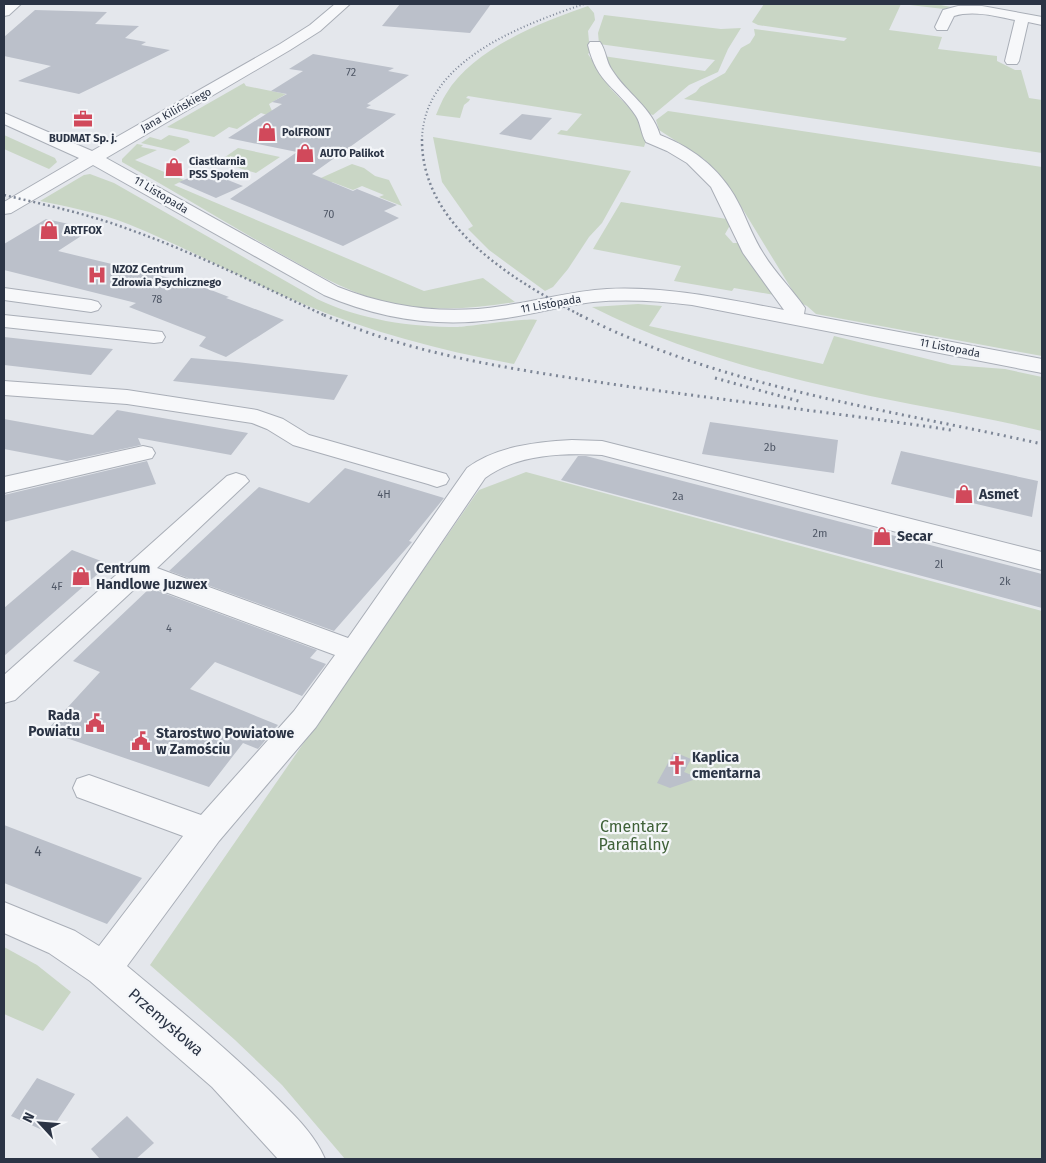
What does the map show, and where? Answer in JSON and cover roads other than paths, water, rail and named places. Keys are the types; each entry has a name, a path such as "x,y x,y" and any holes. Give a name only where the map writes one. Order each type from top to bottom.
{"street":[{"path":"4,12 14,4"},
{"name":"Jana Kilińskiego","path":"4,209 285,47 316,28 343,4"},
{"path":"942,27 948,13 971,10 985,4"},
{"path":"971,10 1042,21"},
{"path":"1012,61 1022,18"},
{"path":"594,45 599,64 610,80 644,114 652,138 673,146 687,155 704,170 723,192 753,253 794,308 793,318"},
{"name":"11 Listopada","path":"4,118 92,157 331,291 351,300 387,310 435,316 476,315 584,298 631,294 692,299 1042,366"},
{"path":"4,294 91,306"},
{"path":"4,321 154,337"},
{"path":"4,388 126,397 257,417 275,424 301,440 437,479"},
{"path":"103,969 207,831 289,738 354,651 480,469 508,457 566,448 602,448 1042,561"},
{"path":"4,485 143,453"},
{"path":"4,692 236,481"},
{"path":"137,571 354,651"},
{"path":"89,788 207,831"},
{"name":"Przemysłowa","path":"4,917 62,942 103,969 226,1074 283,1133 304,1159"}],"railway":[{"path":"422,140 427,112 439,88 457,68 480,50 506,35 584,4"},
{"path":"422,140 426,170 437,198 454,224 476,247 501,268 528,286 581,315"},
{"path":"4,195 82,214 153,238 228,270 326,316"},
{"path":"324,315 356,328 421,349 489,364 636,388 951,430"},
{"path":"581,315 635,340 691,361 748,379 806,394 1042,444"},
{"path":"715,378 802,402"}],"place":[{"name":"BUDMAT Sp. j.","path":"83,119"},
{"name":"PolFRONT","path":"267,132"},
{"name":"AUTO Palikot","path":"305,153"},
{"name":"Ciastkarnia PSS Społem","path":"174,167"},
{"name":"ARTFOX","path":"49,230"},
{"name":"NZOZ Centrum Zdrowia Psychicznego","path":"97,275"},
{"name":"Asmet","path":"964,494"},
{"name":"Secar","path":"882,536"},
{"name":"Centrum Handlowe Juzwex","path":"81,576"},
{"name":"Rada Powiatu","path":"95,723"},
{"name":"Starostwo Powiatowe w Zamościu","path":"141,741"},
{"name":"Kaplica cmentarna","path":"677,765"}],"park label":[{"name":"Cmentarz Parafialny","path":"634,835"}]}
